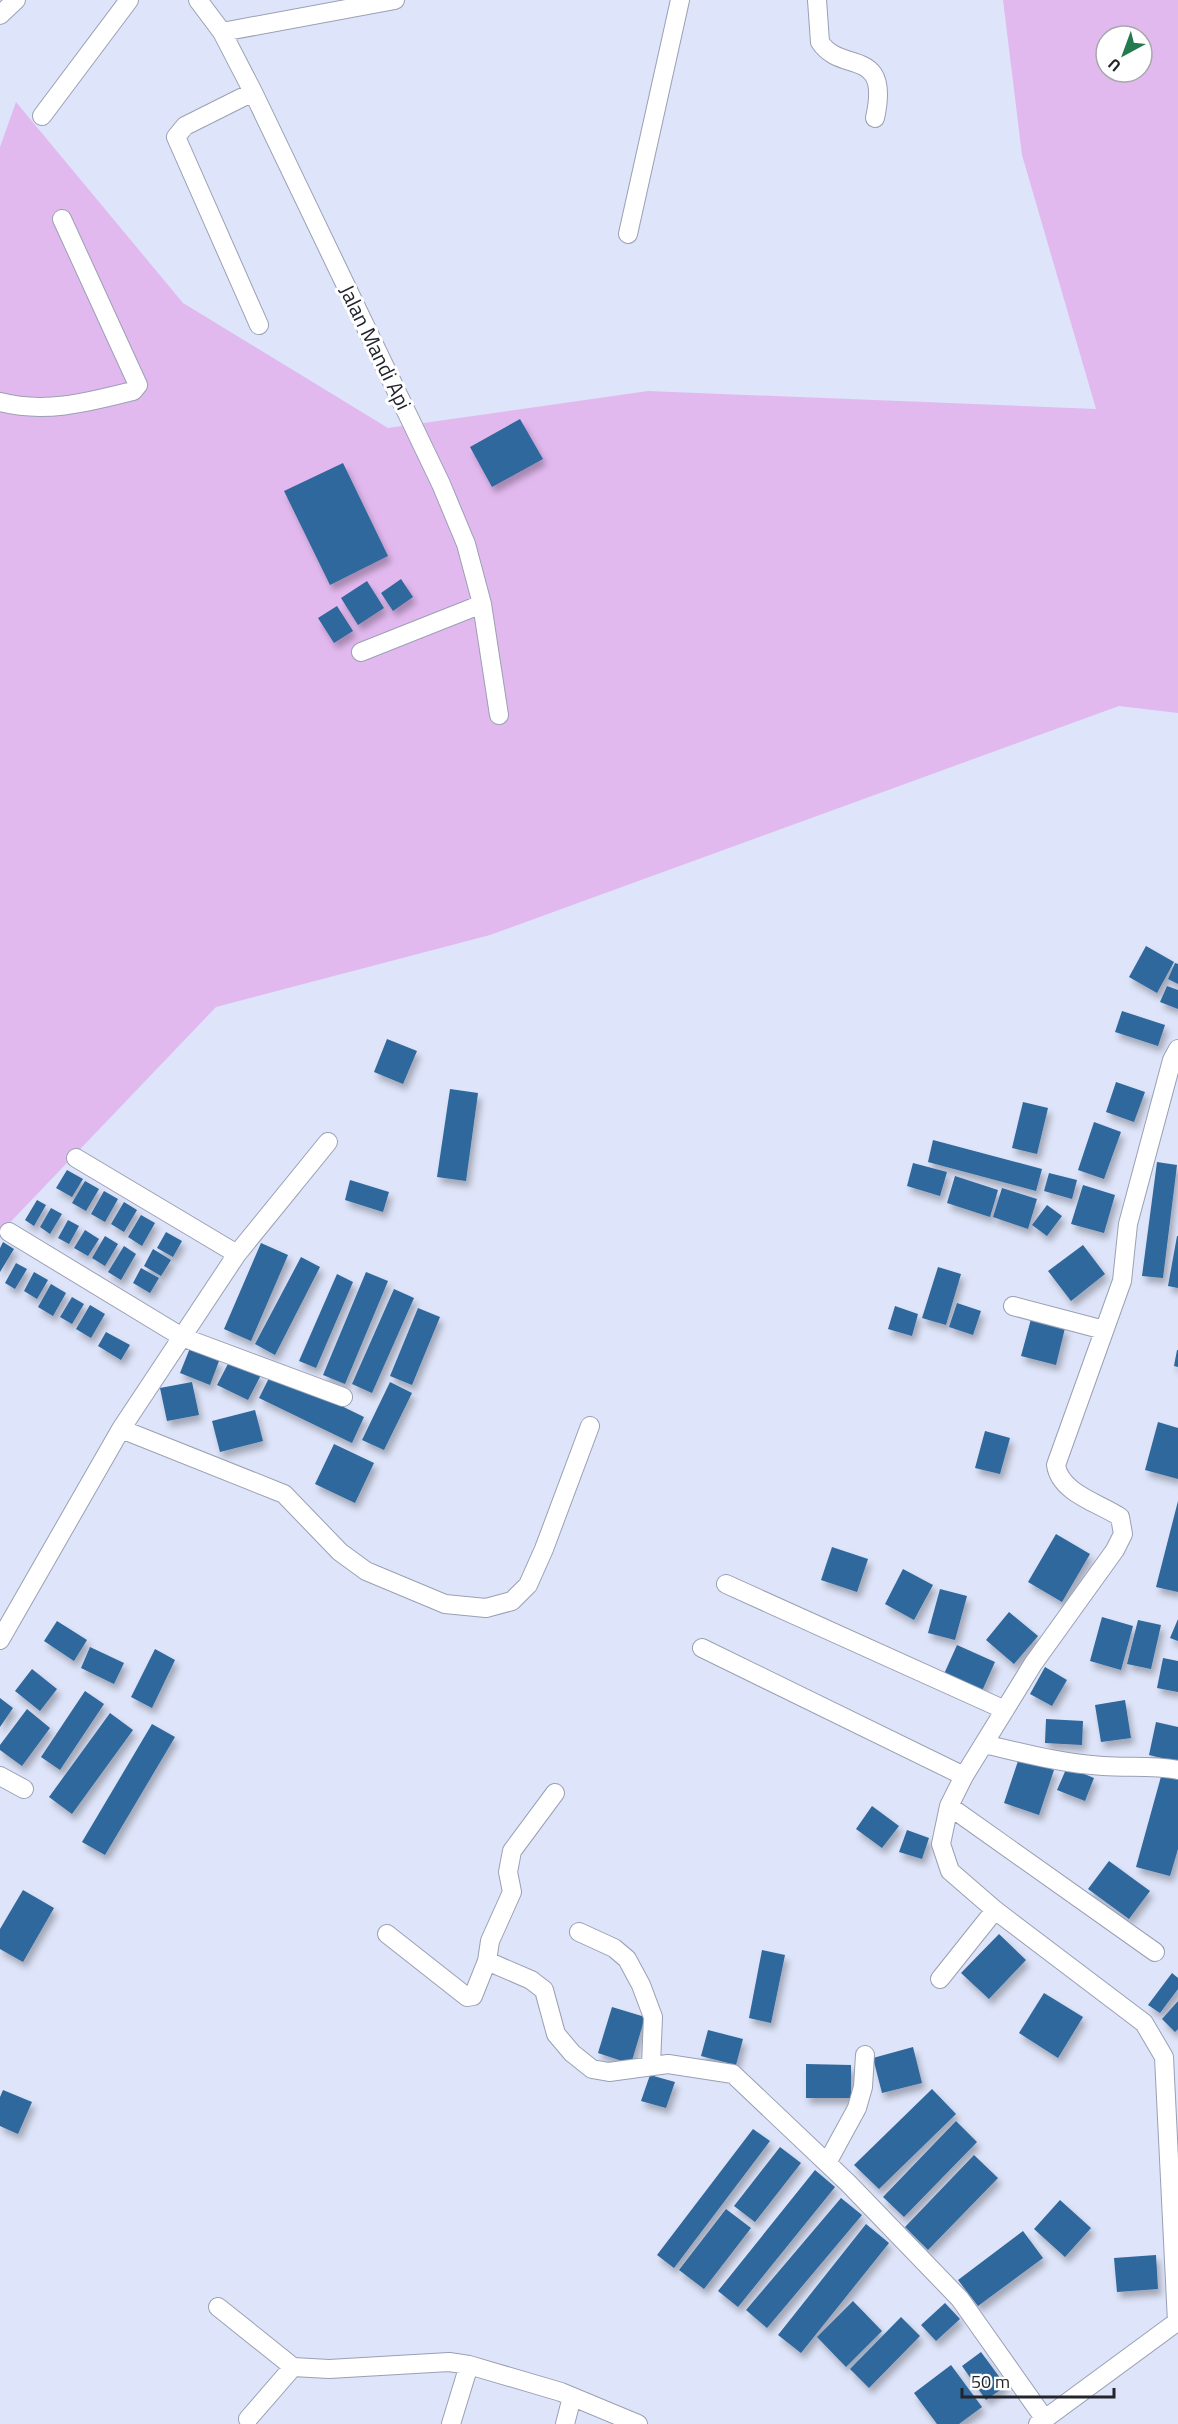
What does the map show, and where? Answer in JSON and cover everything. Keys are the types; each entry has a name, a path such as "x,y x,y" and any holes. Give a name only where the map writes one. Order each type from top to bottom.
{"street":[{"path":"0,15 15,0"},
{"path":"42,116 129,0"},
{"name":"Jalan Mandi Api","path":"198,0 222,32 253,92 441,484 466,544 482,604 498,715"},
{"path":"222,32 395,0"},
{"path":"628,234 680,0"},
{"path":"817,0 820,42 823,47 869,69 877,85 879,99 875,118"},
{"path":"253,92 185,126 176,137 259,325"},
{"path":"0,402 45,408 78,405 133,391 138,385 62,219"},
{"path":"361,652 482,604"},
{"path":"487,1961 531,1980 544,1990 556,2034 572,2053 592,2068 609,2072 668,2064 733,2074 827,2163 960,2299 1041,2421 1178,2321 1164,2057 1144,2023 995,1910 950,1871 941,1844 949,1806 964,1776 1033,1664 1115,1550 1123,1534 1120,1517 1064,1485 1057,1474 1056,1465 1122,1281 1128,1224 1172,1059 1178,1049"},
{"path":"0,1640 121,1429 182,1336 237,1254 328,1142"},
{"path":"76,1158 237,1254"},
{"path":"9,1232 182,1336 343,1397"},
{"path":"1013,1306 1104,1330"},
{"path":"121,1429 284,1494 340,1552 366,1571 444,1604 465,1608 486,1608 512,1601 528,1586 590,1426"},
{"path":"726,1584 1005,1710"},
{"path":"702,1648 964,1776"},
{"path":"984,1744 1023,1754 1102,1766 1165,1767 1178,1770"},
{"path":"0,1776 24,1789"},
{"path":"387,1934 459,1993 467,1997 473,1996 487,1961 490,1941 512,1892 508,1872 512,1851 555,1793"},
{"path":"949,1806 1155,1952"},
{"path":"940,1979 995,1910"},
{"path":"579,1932 614,1948 627,1959 641,1985 653,2017 651,2065"},
{"path":"827,2163 856,2109 863,2087 865,2055"},
{"path":"218,2307 293,2367 329,2369 449,2361 572,2397 638,2424"},
{"path":"451,2424 469,2365"},
{"path":"248,2420 293,2367"},
{"path":"565,2424 572,2397"}],"shaded area":[{"path":"1003,0 1178,0 1178,713 1119,706 490,935 216,1007 0,1233 0,147 16,102 183,303 388,428 648,391 1096,409 1022,155"}],"building":[{"path":"520,419 543,459 492,487 470,447"},
{"path":"343,463 388,556 330,585 284,491"},
{"path":"401,579 413,597 393,611 381,593"},
{"path":"367,581 384,608 358,625 341,598"},
{"path":"337,606 353,631 334,643 318,618"},
{"path":"1146,946 1174,962 1157,993 1129,977"},
{"path":"1175,963 1178,964 1178,984 1168,979"},
{"path":"1167,986 1178,990 1178,1009 1160,1002"},
{"path":"1122,1011 1165,1025 1158,1046 1115,1032"},
{"path":"387,1039 417,1051 403,1084 374,1072"},
{"path":"1116,1082 1145,1092 1134,1122 1106,1112"},
{"path":"450,1089 478,1093 466,1181 437,1177"},
{"path":"1023,1102 1048,1108 1037,1154 1012,1148"},
{"path":"1094,1122 1121,1132 1104,1179 1078,1170"},
{"path":"933,1140 1042,1169 1036,1191 928,1162"},
{"path":"1157,1162 1177,1165 1163,1278 1142,1276"},
{"path":"913,1163 947,1172 940,1196 907,1186"},
{"path":"67,1170 83,1179 72,1197 56,1188"},
{"path":"1049,1173 1077,1180 1072,1199 1044,1191"},
{"path":"955,1176 998,1190 990,1217 947,1203"},
{"path":"350,1180 389,1192 383,1212 345,1200"},
{"path":"85,1181 99,1189 86,1211 72,1203"},
{"path":"1083,1185 1115,1195 1104,1233 1071,1224"},
{"path":"1002,1188 1037,1199 1028,1229 993,1217"},
{"path":"104,1191 118,1199 105,1222 91,1214"},
{"path":"37,1200 46,1205 34,1226 25,1220"},
{"path":"124,1202 137,1210 124,1232 111,1224"},
{"path":"1047,1205 1062,1216 1047,1236 1032,1225"},
{"path":"51,1208 62,1214 50,1234 40,1227"},
{"path":"141,1215 155,1223 142,1246 128,1237"},
{"path":"68,1220 79,1226 69,1244 58,1238"},
{"path":"85,1230 99,1239 88,1256 74,1248"},
{"path":"166,1232 182,1241 173,1257 157,1248"},
{"path":"105,1236 118,1244 105,1266 92,1258"},
{"path":"1178,1236 1178,1288 1168,1286"},
{"path":"3,1242 14,1249 0,1272 0,1248"},
{"path":"261,1243 288,1255 251,1341 224,1329"},
{"path":"1083,1245 1105,1274 1071,1301 1048,1271"},
{"path":"124,1246 136,1254 121,1280 108,1272"},
{"path":"153,1249 171,1260 161,1276 144,1266"},
{"path":"301,1257 320,1267 275,1355 255,1344"},
{"path":"16,1263 27,1269 15,1289 5,1283"},
{"path":"938,1267 961,1274 946,1325 922,1318"},
{"path":"141,1268 159,1278 150,1293 133,1283"},
{"path":"34,1272 48,1280 37,1299 24,1291"},
{"path":"366,1272 388,1281 345,1384 323,1375"},
{"path":"337,1274 353,1282 316,1368 299,1361"},
{"path":"51,1284 66,1293 53,1316 38,1307"},
{"path":"394,1289 414,1298 372,1393 352,1384"},
{"path":"72,1297 84,1304 72,1324 60,1317"},
{"path":"957,1303 981,1311 973,1335 949,1327"},
{"path":"90,1305 105,1314 91,1338 76,1329"},
{"path":"895,1306 918,1314 912,1336 888,1329"},
{"path":"418,1308 440,1317 412,1385 390,1376"},
{"path":"1031,1319 1065,1328 1056,1365 1021,1356"},
{"path":"106,1332 130,1345 121,1360 98,1346"},
{"path":"190,1348 219,1361 210,1385 180,1373"},
{"path":"1178,1350 1178,1367 1174,1366"},
{"path":"230,1360 261,1375 248,1400 217,1385"},
{"path":"272,1372 364,1417 352,1443 259,1398"},
{"path":"192,1382 199,1415 167,1421 160,1388"},
{"path":"390,1382 412,1393 384,1450 362,1440"},
{"path":"255,1410 263,1441 220,1452 212,1421"},
{"path":"1158,1422 1178,1428 1178,1479 1145,1470"},
{"path":"985,1431 1010,1438 1000,1474 975,1468"},
{"path":"334,1444 374,1463 355,1503 315,1484"},
{"path":"1178,1501 1178,1592 1156,1587"},
{"path":"1056,1534 1090,1554 1062,1602 1028,1582"},
{"path":"832,1547 868,1559 857,1592 821,1580"},
{"path":"903,1569 933,1585 914,1620 885,1604"},
{"path":"940,1589 967,1596 955,1640 928,1633"},
{"path":"1009,1612 1038,1636 1014,1664 986,1640"},
{"path":"1102,1617 1133,1626 1121,1670 1090,1661"},
{"path":"1178,1619 1178,1641 1170,1638"},
{"path":"1138,1620 1161,1625 1151,1669 1127,1664"},
{"path":"57,1621 87,1640 74,1661 44,1641"},
{"path":"957,1645 995,1662 982,1691 944,1674"},
{"path":"90,1647 124,1663 114,1684 81,1668"},
{"path":"155,1649 175,1660 152,1708 131,1697"},
{"path":"1163,1658 1178,1661 1178,1692 1157,1688"},
{"path":"1045,1667 1067,1680 1052,1706 1030,1694"},
{"path":"32,1669 57,1689 40,1711 15,1691"},
{"path":"85,1691 104,1704 60,1770 41,1757"},
{"path":"0,1698 13,1708 0,1727"},
{"path":"1125,1700 1131,1738 1101,1742 1095,1705"},
{"path":"27,1709 50,1728 22,1766 0,1750 0,1745"},
{"path":"110,1713 133,1730 72,1814 49,1797"},
{"path":"1046,1719 1083,1721 1082,1745 1045,1743"},
{"path":"1156,1722 1178,1727 1178,1762 1149,1755"},
{"path":"152,1724 175,1737 105,1855 82,1842"},
{"path":"1019,1758 1054,1770 1039,1815 1004,1803"},
{"path":"1067,1767 1094,1778 1085,1801 1057,1790"},
{"path":"1162,1773 1178,1777 1178,1849 1170,1876 1136,1867"},
{"path":"872,1806 899,1826 882,1848 856,1829"},
{"path":"907,1830 929,1838 922,1859 899,1852"},
{"path":"1109,1861 1150,1891 1129,1919 1088,1889"},
{"path":"23,1890 54,1908 23,1962 0,1949 0,1929"},
{"path":"999,1934 1026,1960 989,1999 961,1973"},
{"path":"762,1950 785,1955 771,2023 749,2018"},
{"path":"1172,1973 1178,1978 1178,1989 1160,2013 1148,2005"},
{"path":"1044,1993 1083,2017 1058,2058 1019,2033"},
{"path":"1178,2001 1178,2029 1175,2032 1162,2019"},
{"path":"612,2007 645,2017 631,2064 598,2053"},
{"path":"708,2030 743,2039 736,2065 701,2056"},
{"path":"913,2047 922,2083 882,2093 873,2058"},
{"path":"806,2064 851,2065 851,2098 806,2098"},
{"path":"650,2075 675,2082 666,2108 641,2101"},
{"path":"932,2089 956,2114 879,2189 854,2165"},
{"path":"3,2090 32,2102 18,2134 0,2126 0,2097"},
{"path":"956,2121 977,2142 904,2217 883,2197"},
{"path":"753,2129 770,2141 674,2268 657,2255"},
{"path":"780,2147 801,2163 755,2222 734,2206"},
{"path":"974,2155 998,2178 928,2250 905,2227"},
{"path":"815,2170 835,2187 738,2307 718,2291"},
{"path":"841,2198 862,2215 767,2328 746,2310"},
{"path":"1060,2200 1091,2228 1065,2257 1034,2229"},
{"path":"726,2209 751,2228 704,2289 679,2270"},
{"path":"866,2224 889,2243 801,2353 778,2335"},
{"path":"1023,2231 1043,2258 978,2306 958,2280"},
{"path":"1156,2255 1158,2289 1117,2292 1114,2258"},
{"path":"853,2301 882,2331 846,2367 817,2337"},
{"path":"945,2303 960,2319 936,2341 921,2325"},
{"path":"901,2317 920,2336 869,2388 850,2369"},
{"path":"981,2352 1006,2386 986,2400 962,2366"},
{"path":"951,2365 982,2407 959,2424 937,2424 914,2393"}]}
